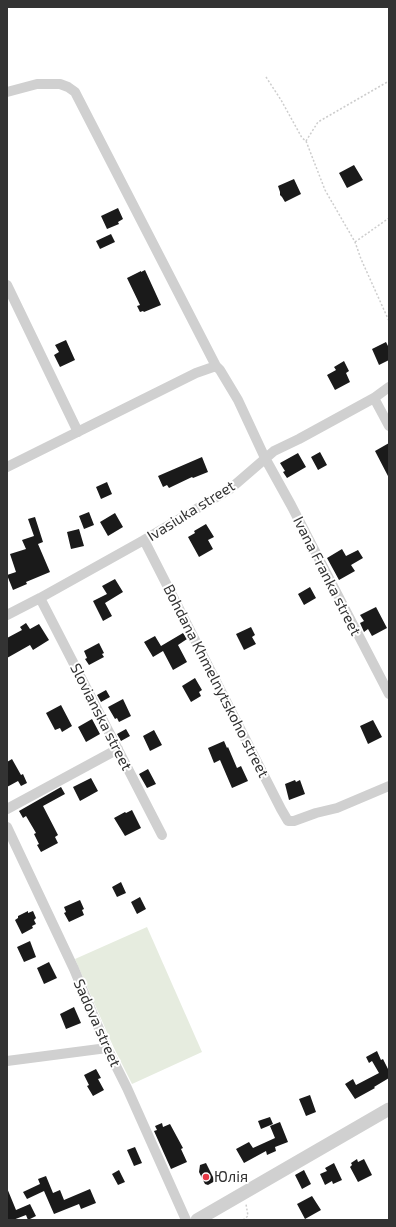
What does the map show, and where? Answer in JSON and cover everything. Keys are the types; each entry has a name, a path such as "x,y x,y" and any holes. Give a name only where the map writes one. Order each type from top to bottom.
{"street":[{"name":"Ivana Franka street","path":"7,92 37,84 60,84 75,92 216,366 238,400 265,458 389,694"},
{"path":"7,285 78,432"},
{"path":"7,467 196,373 216,366"},
{"name":"Ivasiuka street","path":"7,615 144,540 230,489 274,451 299,440 374,398 389,387"},
{"path":"374,398 389,426"},
{"name":"Bohdana Khmelnytskoho street","path":"144,540 288,821 294,821 316,813 338,808 389,786"},
{"name":"Slovianska street","path":"40,598 162,835"},
{"path":"7,809 118,749"},
{"name":"Sadova street","path":"7,827 74,969 107,1048 130,1095 186,1220"},
{"path":"7,1061 107,1048"},
{"path":"197,1220 389,1109"}],"path":[{"path":"266,77 281,100 302,138 306,141 325,190 355,242 361,259 389,321"},
{"path":"306,141 318,122 389,80"},
{"path":"355,242 389,218"},
{"path":"243,1220 248,1216 245,1201"}],"shaded area":[{"path":"147,927 202,1052 132,1084 113,1046 75,959"}],"building":[{"path":"354,165 363,180 347,188 339,173"},
{"path":"294,179 301,194 285,202 280,195 278,186"},
{"path":"118,208 123,219 118,222 119,224 107,229 101,216"},
{"path":"111,234 115,242 100,249 96,241"},
{"path":"145,270 161,305 144,312 140,312 137,306 140,305 127,278"},
{"path":"66,340 75,360 60,367 54,355 59,352 55,345"},
{"path":"386,342 389,348 389,360 379,365 372,349"},
{"path":"344,361 349,371 346,373 350,382 335,390 327,375 336,370 334,367"},
{"path":"389,443 389,478 375,451"},
{"path":"320,452 327,465 318,470 311,457"},
{"path":"298,453 306,467 287,478 280,463"},
{"path":"202,457 208,472 193,478 192,477 169,488 167,485 163,487 158,476"},
{"path":"107,482 112,494 101,499 96,487"},
{"path":"89,512 94,525 84,529 79,516"},
{"path":"115,513 123,527 108,536 100,522"},
{"path":"35,517 43,542 38,544 50,572 26,582 27,584 13,590 7,575 16,572 10,554 26,549 22,540 34,536 28,519"},
{"path":"206,524 214,537 208,540 213,549 199,557 188,537 195,533 194,531"},
{"path":"79,529 84,546 71,549 67,532"},
{"path":"342,549 346,556 358,550 363,558 351,565 355,571 339,580 327,558"},
{"path":"115,579 123,592 105,603 112,616 103,621 93,601 107,594 102,586"},
{"path":"310,587 316,598 304,605 298,594"},
{"path":"376,607 387,628 372,636 368,629 364,632 360,623 364,621 360,615"},
{"path":"26,623 30,629 39,624 49,640 33,650 30,645 7,658 7,638 22,630 20,627"},
{"path":"251,627 255,635 252,637 256,644 244,650 236,634"},
{"path":"183,633 187,639 178,645 187,662 173,670 163,651 153,657 144,642 155,636 161,646"},
{"path":"99,643 104,653 102,654 104,657 89,665 85,659 87,658 84,651"},
{"path":"195,678 202,690 199,692 201,696 191,702 182,686"},
{"path":"106,690 110,697 101,702 97,695"},
{"path":"123,699 131,716 119,722 117,718 115,719 108,707"},
{"path":"61,705 72,726 62,732 60,728 55,730 46,713"},
{"path":"92,719 100,734 86,742 78,727"},
{"path":"373,720 382,737 368,744 360,726"},
{"path":"126,729 130,736 121,741 117,734"},
{"path":"154,730 162,745 150,751 143,736"},
{"path":"224,741 237,768 241,766 248,781 232,788 220,760 214,763 208,748"},
{"path":"12,759 21,775 23,774 27,783 21,786 18,781 7,787 7,762"},
{"path":"148,769 156,784 147,788 139,774"},
{"path":"91,778 98,791 80,801 73,787"},
{"path":"295,780 296,782 300,780 305,794 289,800 285,784"},
{"path":"61,787 65,794 43,806 58,835 55,837 58,843 41,852 34,834 36,833 26,816 23,818 19,811"},
{"path":"132,810 141,828 125,836 114,818"},
{"path":"121,882 126,893 117,897 112,887"},
{"path":"140,897 146,909 137,914 131,902"},
{"path":"80,900 84,909 82,910 84,915 69,922 64,913 66,912 64,907"},
{"path":"28,911 28,913 33,911 36,918 34,920 36,924 32,926 33,928 22,934 15,920 18,916"},
{"path":"30,941 36,957 24,962 17,947"},
{"path":"49,962 57,978 44,984 37,968"},
{"path":"74,1007 81,1023 66,1029 60,1014"},
{"path":"377,1051 381,1060 383,1059 389,1071 389,1078 355,1099 345,1084 353,1079 356,1085 379,1073 372,1061 369,1063 366,1057"},
{"path":"96,1069 101,1078 98,1079 104,1090 93,1096 87,1086 89,1085 84,1075"},
{"path":"310,1095 316,1112 306,1116 299,1099"},
{"path":"270,1117 273,1124 261,1129 258,1121"},
{"path":"280,1122 288,1142 275,1147 276,1151 267,1155 266,1151 244,1163 236,1149 249,1142 253,1148 275,1138 270,1126"},
{"path":"162,1123 163,1127 170,1124 183,1148 181,1149 187,1162 171,1169 154,1131 157,1130 155,1126"},
{"path":"135,1147 142,1163 134,1166 127,1150"},
{"path":"357,1159 358,1162 364,1159 372,1175 358,1182 350,1167 352,1165 351,1163"},
{"path":"206,1163 215,1181 208,1185 205,1184 199,1172 200,1165"},
{"path":"334,1163 342,1180 333,1184 332,1181 325,1185 320,1174 327,1171 325,1168"},
{"path":"119,1170 125,1182 118,1185 112,1174"},
{"path":"304,1170 311,1184 302,1189 295,1175"},
{"path":"46,1176 53,1193 60,1190 64,1200 90,1189 96,1203 81,1209 79,1204 54,1214 44,1191 27,1199 23,1192 40,1184 38,1179"},
{"path":"7,1188 16,1210 30,1204 36,1216 28,1220 26,1215 13,1220 8,1220"},
{"path":"312,1196 321,1210 305,1219 297,1204"}],"place":[{"name":"Юлія","path":"206,1177"}]}
